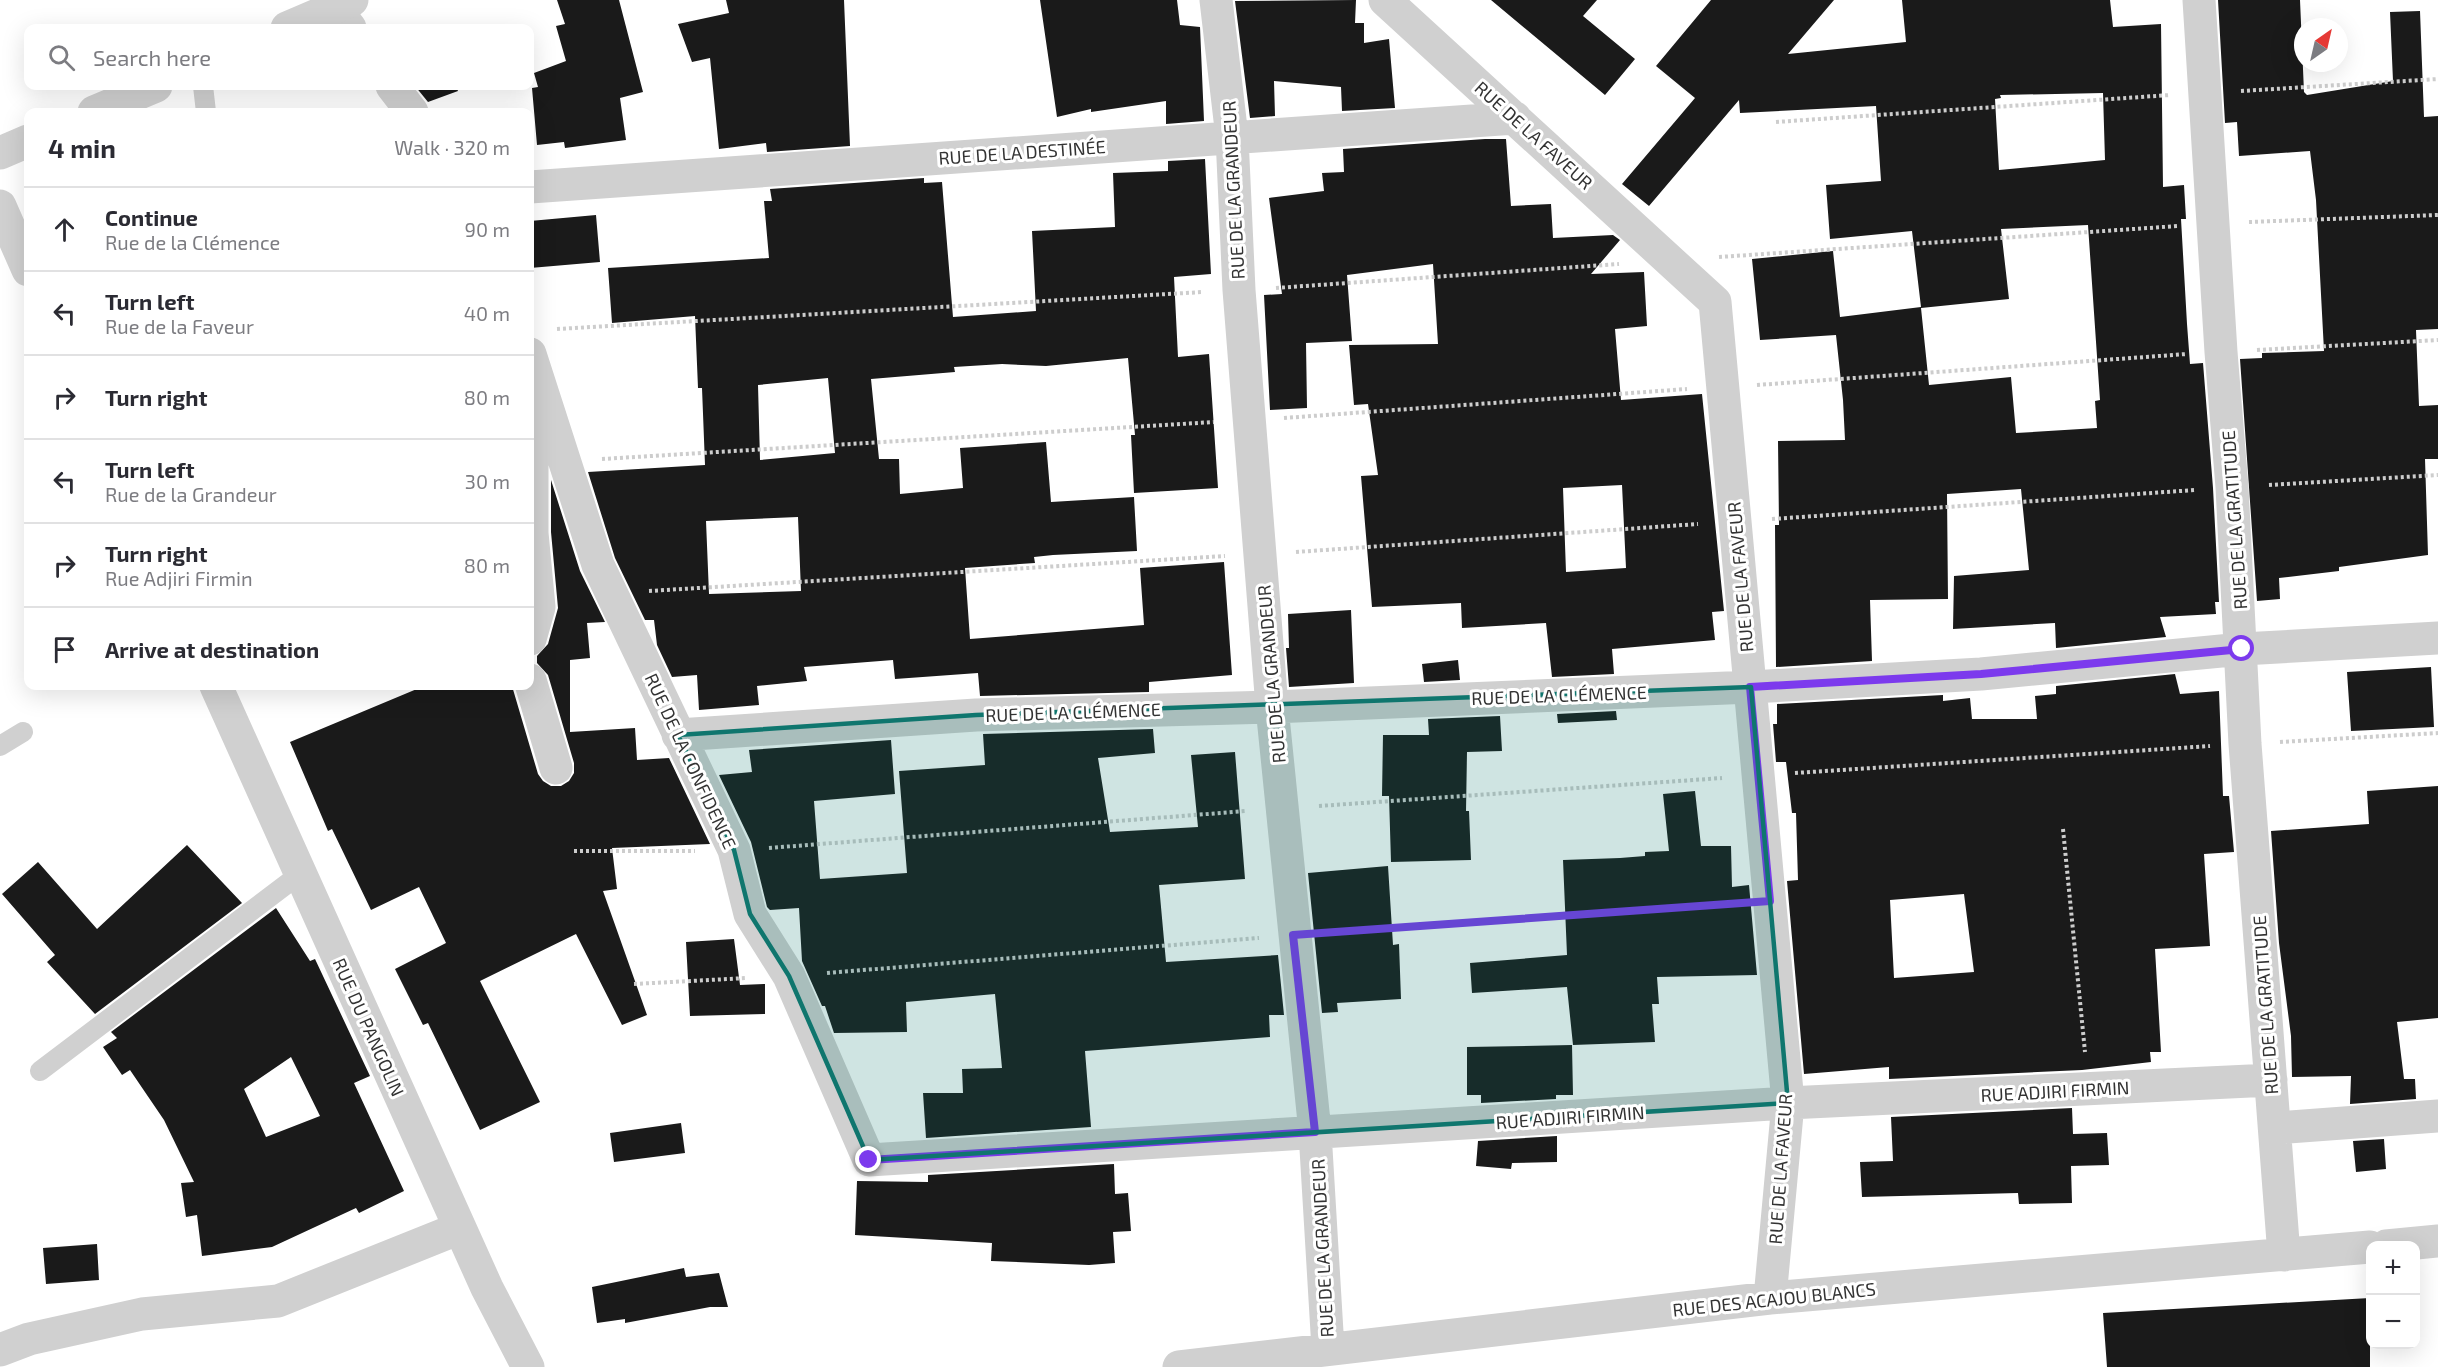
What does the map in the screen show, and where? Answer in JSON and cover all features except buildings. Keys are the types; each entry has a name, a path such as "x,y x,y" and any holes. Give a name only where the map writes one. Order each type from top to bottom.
{"street":[{"name":"RUE DE LA GRANDEUR","path":"1216,0 1232,137 1239,290 1272,707 1293,935 1315,1132 1328,1349"},
{"name":"RUE DE LA FAVEUR","path":"1384,0 1715,302 1788,1103 1770,1298"},
{"name":"RUE DE LA GRATITUDE","path":"2199,0 2215,224 2221,352 2232,487 2242,649 2245,744 2284,1255"},
{"path":"302,24 346,12"},
{"path":"103,108 146,90"},
{"path":"395,90 409,108"},
{"name":"RUE DE LA DESTINÉE","path":"534,187 1515,118"},
{"path":"0,153 24,143"},
{"path":"0,206 24,261"},
{"name":"RUE DE LA CONFIDENCE","path":"534,367 598,565 734,850 750,914 789,976 869,1160"},
{"path":"534,445 540,387"},
{"path":"534,558 538,607 534,623"},
{"name":"RUE DE LA CLÉMENCE","path":"678,735 976,715 1272,707 1750,687 1981,674 2242,649 2438,638"},
{"name":"RUE DU PANGOLIN","path":"218,690 460,1228 528,1367"},
{"path":"533,690 556,768"},
{"name":"RUE ADJIRI FIRMIN","path":"869,1160 1788,1103 2271,1080"},
{"path":"2275,1128 2438,1116"},
{"path":"0,1350 29,1339 142,1314 278,1301 460,1228"},
{"path":"2420,1242 2438,1241"},
{"name":"RUE DES ACAJOU BLANCS","path":"1179,1367 1770,1298 2366,1247"}],"lane":[{"path":"203,90 206,108"},
{"path":"0,746 23,732"},
{"path":"40,1071 300,874"}],"path":[{"path":"1776,122 2438,79"},
{"path":"553,330 1239,290 2215,224 2438,214"},
{"path":"565,461 1250,420 2221,352 2438,340"},
{"path":"613,594 1261,554 2232,487 2438,475"},
{"path":"574,851 734,850 1282,808 1758,775 2438,733"},
{"path":"2063,829 2089,1089"},
{"path":"634,984 789,976 1293,935 1770,901"}],"highlighted area":[{"path":"1751,687 1788,1103 869,1160 789,976 750,914 734,850 678,735 976,715"}],"route":[{"path":"869,1160 1315,1132 1293,935 1770,901 1750,687 1981,674 2242,649"}]}
